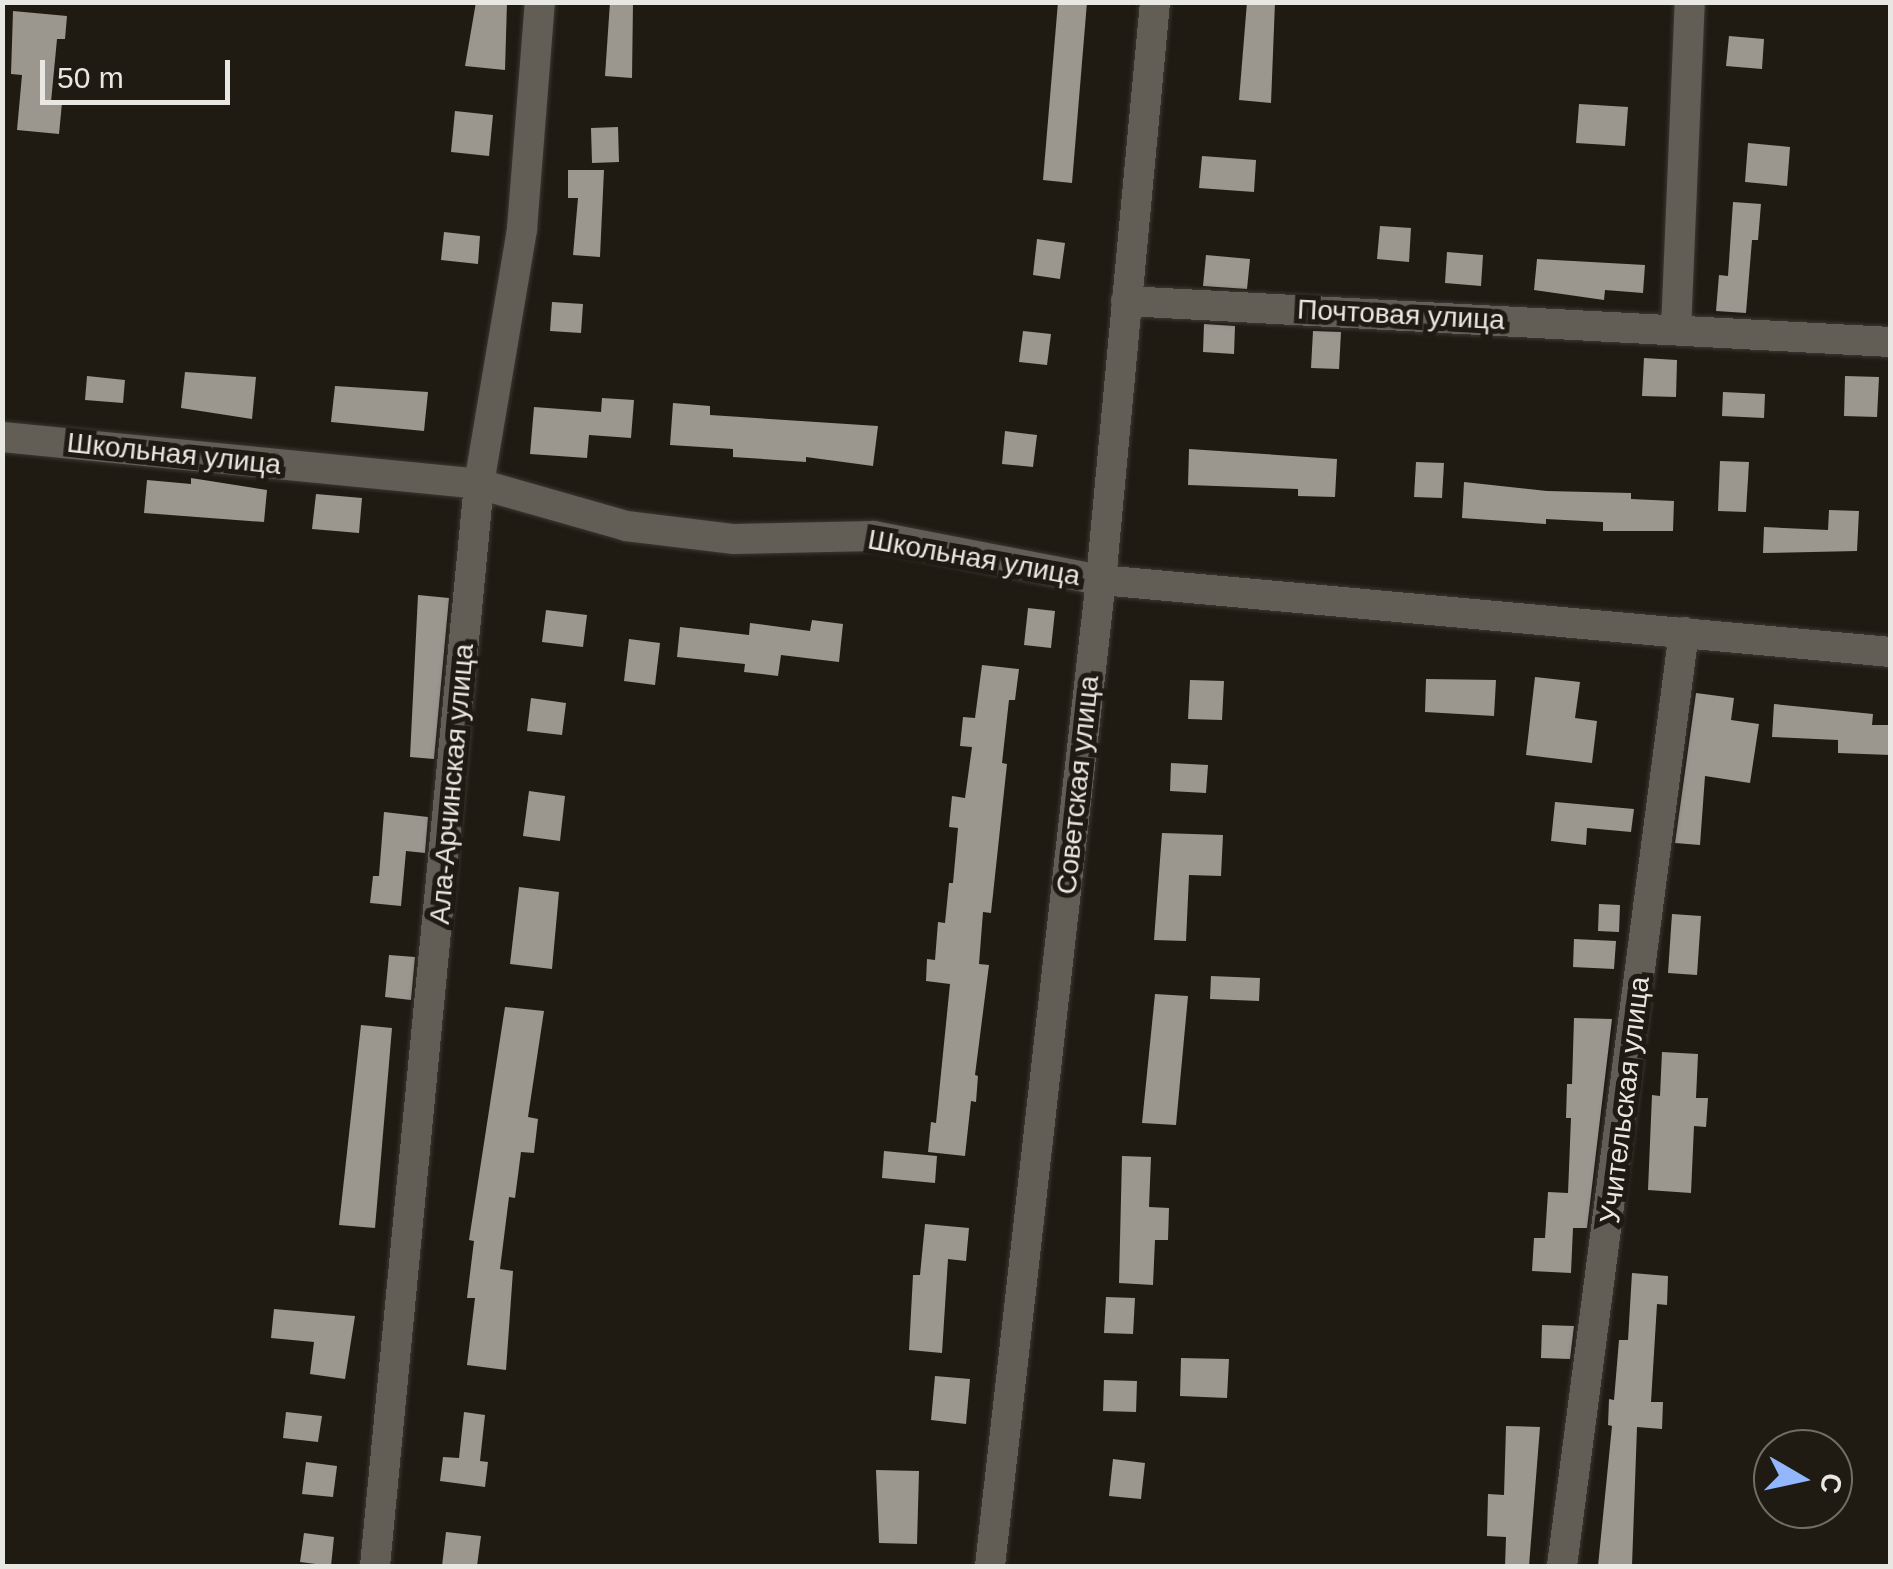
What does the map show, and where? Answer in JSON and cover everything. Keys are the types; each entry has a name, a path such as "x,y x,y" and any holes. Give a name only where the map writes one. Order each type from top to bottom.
{"street":[{"name":"Ала-Арчинская улица","path":"375,1566 479,484 522,229 540,2"},
{"name":"Советская улица","path":"990,1566 1101,580 1155,2"},
{"path":"1676,330 1690,2"},
{"name":"Почтовая улица","path":"1126,300 1890,342"},
{"name":"Школьная улица","path":"2,437 479,484 626,526 734,538 874,536 1101,580 1890,652"},
{"name":"Учительская улица","path":"1562,1566 1684,632"}],"building":[{"path":"476,2 507,2 505,70 465,66"},
{"path":"610,2 633,2 632,78 605,76"},
{"path":"1058,2 1087,2 1072,183 1043,180"},
{"path":"1247,2 1275,2 1271,103 1239,100"},
{"path":"13,11 67,16 65,39 57,39 51,102 62,103 59,134 17,130 22,75 11,74"},
{"path":"1729,36 1764,39 1762,69 1726,66"},
{"path":"1579,104 1628,107 1625,146 1576,143"},
{"path":"455,111 493,115 489,156 451,152"},
{"path":"618,127 619,162 592,163 591,128"},
{"path":"1748,143 1790,147 1787,186 1745,182"},
{"path":"1202,156 1256,160 1254,192 1199,188"},
{"path":"568,170 604,170 600,257 573,255 578,198 568,198"},
{"path":"1733,202 1761,204 1758,240 1752,240 1746,313 1716,311 1719,275 1728,276"},
{"path":"1380,226 1411,228 1409,262 1377,259"},
{"path":"444,232 480,236 478,264 441,260"},
{"path":"1037,239 1065,243 1060,279 1033,275"},
{"path":"1447,252 1483,255 1481,286 1445,283"},
{"path":"1206,255 1250,259 1247,289 1203,286"},
{"path":"1537,259 1645,265 1643,293 1605,290 1604,300 1534,290"},
{"path":"552,302 583,304 581,333 550,331"},
{"path":"1204,324 1235,326 1234,354 1203,352"},
{"path":"1023,331 1051,334 1047,365 1019,362"},
{"path":"1313,331 1341,332 1339,369 1311,368"},
{"path":"1644,358 1677,360 1676,397 1642,396"},
{"path":"185,372 256,377 252,419 181,408"},
{"path":"87,376 125,380 123,403 85,400"},
{"path":"1845,376 1879,377 1877,417 1844,416"},
{"path":"335,386 428,392 424,431 331,422"},
{"path":"1723,392 1765,394 1764,418 1722,416"},
{"path":"602,398 634,400 631,438 589,435 587,458 530,454 534,407 601,412"},
{"path":"673,403 710,406 710,415 878,426 873,466 806,457 806,462 733,457 733,449 670,445"},
{"path":"1005,431 1037,435 1033,467 1002,464"},
{"path":"1189,449 1337,459 1335,497 1298,496 1298,489 1188,485"},
{"path":"1720,461 1749,462 1746,512 1718,511"},
{"path":"1416,462 1444,463 1442,498 1414,497"},
{"path":"191,478 267,490 264,522 144,513 147,480 191,484"},
{"path":"1464,482 1547,491 1631,493 1631,499 1674,501 1673,531 1603,531 1603,522 1546,519 1546,524 1462,518"},
{"path":"316,494 362,498 359,533 312,529"},
{"path":"1829,510 1859,511 1857,551 1763,553 1764,527 1828,530"},
{"path":"418,595 449,598 434,759 410,757"},
{"path":"1028,608 1055,611 1051,648 1024,645"},
{"path":"546,610 587,615 583,647 542,642"},
{"path":"812,620 843,624 839,662 781,655 778,676 744,672 745,664 677,657 680,627 749,635 750,623 810,631"},
{"path":"629,639 660,643 655,685 624,681"},
{"path":"982,665 1019,669 1015,700 1009,700 1002,763 1007,764 991,913 983,912 979,964 989,965 975,1075 976,1102 971,1101 965,1156 928,1152 931,1122 936,1123 950,984 926,981 927,959 935,960 938,922 945,923 949,883 953,883 958,828 949,827 952,796 965,798 972,747 960,746 963,717 975,718"},
{"path":"1535,677 1580,682 1575,718 1597,721 1592,763 1526,755"},
{"path":"1426,679 1496,680 1494,716 1425,712"},
{"path":"1190,680 1224,681 1222,720 1188,719"},
{"path":"1696,693 1734,698 1731,720 1759,724 1750,783 1705,776 1700,845 1675,843"},
{"path":"531,698 566,703 562,735 527,731"},
{"path":"1774,704 1873,714 1872,725 1890,725 1890,755 1838,753 1838,740 1772,737"},
{"path":"1171,763 1208,765 1206,793 1170,791"},
{"path":"529,791 565,796 560,841 523,836"},
{"path":"1555,802 1634,809 1631,832 1587,828 1586,845 1551,841"},
{"path":"384,812 428,817 425,853 406,851 401,906 370,903 373,876 379,876"},
{"path":"1162,833 1223,835 1221,876 1189,875 1186,941 1154,940"},
{"path":"519,887 559,892 552,969 510,964"},
{"path":"1599,904 1620,905 1619,932 1598,931"},
{"path":"1672,914 1701,916 1697,975 1668,973"},
{"path":"1574,939 1616,941 1614,969 1573,967"},
{"path":"389,955 415,957 411,1000 385,997"},
{"path":"1211,976 1260,978 1259,1001 1210,999"},
{"path":"1155,994 1188,996 1176,1125 1142,1123"},
{"path":"505,1007 544,1011 528,1117 538,1119 534,1153 521,1152 515,1198 509,1197 500,1269 513,1271 506,1370 467,1365 475,1298 467,1298 474,1241 469,1240"},
{"path":"1574,1018 1612,1019 1587,1228 1573,1228 1571,1273 1532,1271 1534,1238 1545,1238 1548,1192 1568,1193 1571,1118 1566,1118 1567,1084 1572,1084"},
{"path":"361,1025 392,1028 375,1228 339,1225"},
{"path":"1662,1052 1698,1054 1696,1098 1708,1098 1706,1127 1694,1126 1691,1193 1648,1190 1652,1095 1660,1096"},
{"path":"884,1151 937,1156 935,1183 882,1178"},
{"path":"1122,1156 1151,1157 1149,1207 1169,1208 1168,1240 1155,1240 1153,1285 1119,1283"},
{"path":"925,1224 969,1228 966,1261 948,1259 942,1353 909,1350 913,1275 920,1275"},
{"path":"1632,1273 1668,1276 1667,1305 1657,1304 1651,1402 1663,1402 1662,1429 1637,1427 1632,1566 1598,1566 1612,1426 1608,1425 1609,1399 1614,1400 1619,1340 1628,1340"},
{"path":"1106,1297 1135,1298 1133,1334 1104,1333"},
{"path":"274,1309 355,1316 345,1379 310,1374 314,1342 271,1338"},
{"path":"1542,1325 1574,1326 1570,1359 1541,1358"},
{"path":"1181,1358 1229,1359 1227,1398 1180,1396"},
{"path":"935,1376 970,1379 966,1424 931,1420"},
{"path":"1104,1380 1137,1381 1136,1412 1103,1411"},
{"path":"286,1412 322,1416 318,1442 283,1438"},
{"path":"464,1412 485,1415 480,1461 488,1462 485,1487 440,1481 443,1457 459,1458"},
{"path":"1506,1426 1540,1427 1529,1566 1505,1566 1506,1537 1487,1536 1488,1494 1504,1495"},
{"path":"1113,1459 1145,1463 1141,1499 1109,1496"},
{"path":"306,1462 337,1466 333,1497 302,1494"},
{"path":"876,1470 919,1471 917,1544 879,1543"},
{"path":"446,1532 481,1536 477,1566 442,1566"},
{"path":"304,1533 334,1537 331,1566 300,1562"}]}
